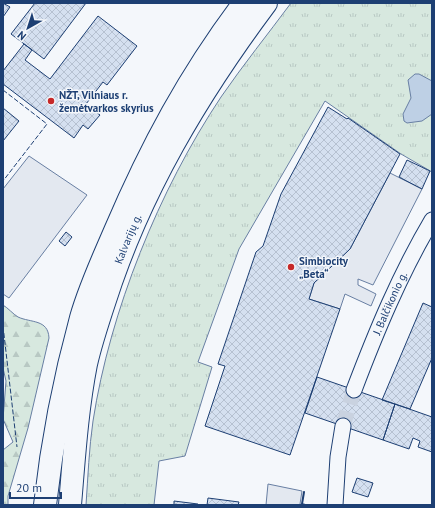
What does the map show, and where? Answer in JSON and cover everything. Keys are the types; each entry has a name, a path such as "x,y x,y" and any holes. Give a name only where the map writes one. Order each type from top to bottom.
{"main road":[{"name":"Kalvarijų g.","path":"45,505 51,457 62,394 81,317 104,257 138,177 156,140 214,43 244,3"},
{"name":"Kalvarijų g.","path":"70,505 75,439 86,364 115,270 154,180 180,130 207,86 266,3"}],"street":[{"name":"J. Balčikonio g.","path":"354,390 381,323 412,253 432,220"},
{"path":"335,505 338,457 343,426"}],"green space":[{"path":"291,3 432,3 432,172 401,154 325,101 239,249 198,362 212,367 185,456 159,461 154,505 86,505 93,421 101,379 111,337 140,253 177,171 198,133 229,85"},
{"path":"3,305 18,317 42,325 46,328 49,338 28,428 8,496 8,505 3,505 3,450 13,442 3,419 6,381 3,368"}],"shaded area":[{"path":"29,156 87,195 9,298 3,294 3,189"},
{"path":"390,173 422,189 373,285 358,279 358,285 376,294 371,306 345,294 340,309 309,299 314,283 350,249"},
{"path":"268,484 302,491 300,504 302,505 266,505"}],"water":[{"path":"415,74 419,74 432,81 432,114 422,121 407,123 404,121 403,114 411,98 408,80"}],"building":[{"path":"3,3 10,7 3,17"},
{"path":"35,3 86,3 44,59 11,34"},
{"path":"98,16 137,46 107,85 103,82 86,104 100,115 88,129 83,125 74,138 3,84 3,71 24,44 32,50 25,60 50,79"},
{"name":"Simbiocity „Beta“","path":"328,107 347,119 348,118 400,154 350,249 314,283 309,299 340,309 290,455 205,426 225,366 218,364 256,252 263,246 281,194"},
{"path":"3,108 19,121 3,141"},
{"path":"407,160 430,171 422,189 399,177"},
{"path":"66,232 72,237 65,246 59,241"},
{"path":"423,303 432,307 432,358 410,409 382,400"},
{"path":"317,377 395,404 383,440 305,413"},
{"path":"395,404 432,417 432,452 418,447 420,441 413,438 409,449 383,440"},
{"path":"357,478 373,483 368,497 352,492"},
{"path":"208,498 239,502 238,505 207,505"},
{"path":"174,501 198,504 198,505 174,505"}],"tunnel":[{"path":"343,426 354,390"}],"fence":[{"path":"3,90 47,124 3,181"},
{"path":"3,326 17,447"}],"wall":[{"path":"304,492 302,504 305,505"}],"place":[{"name":"NŽT, Vilniaus r. žemėtvarkos skyrius","path":"51,101"},
{"name":"Simbiocity „Beta“","path":"291,267"}]}
